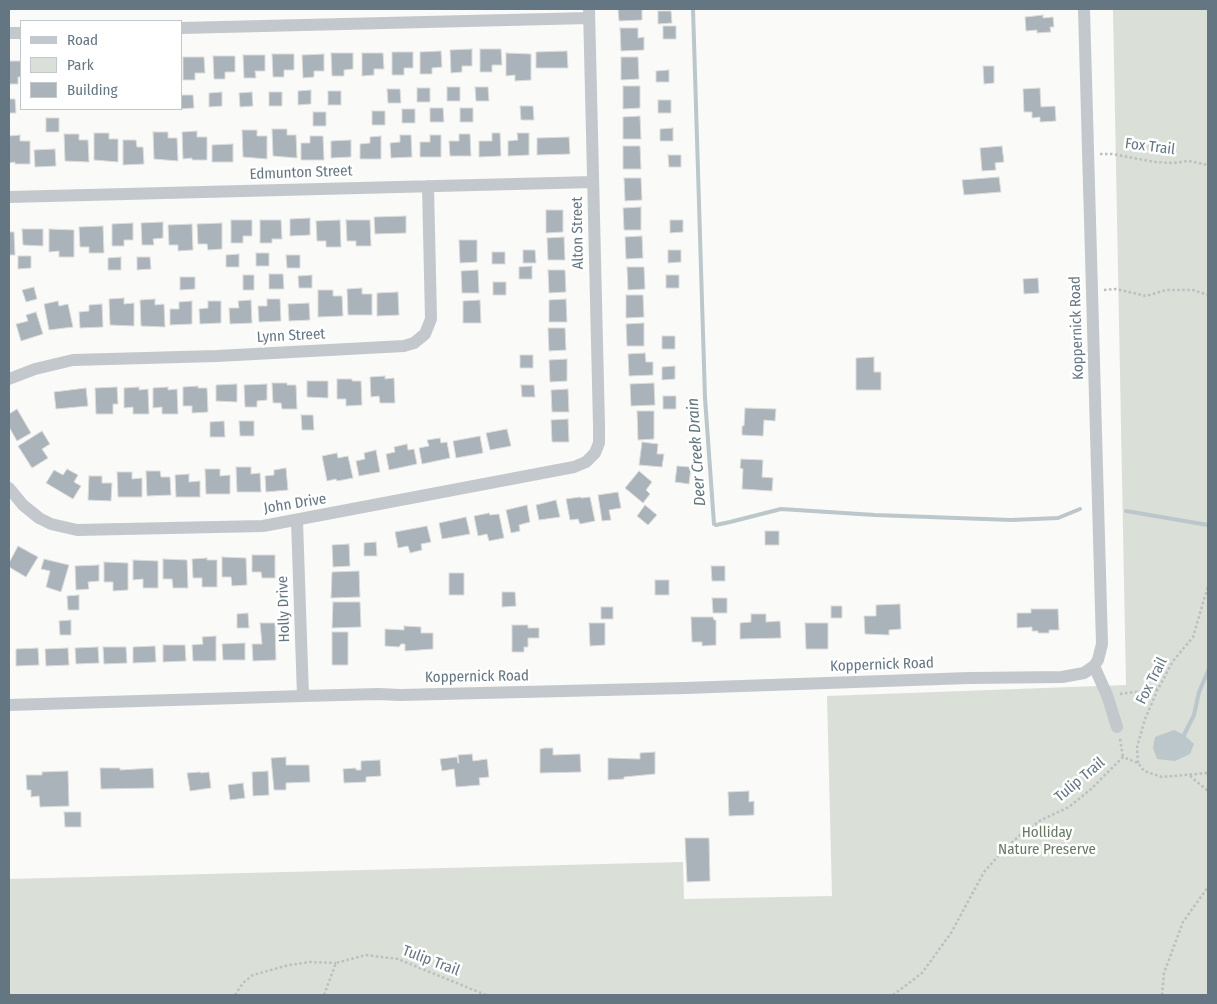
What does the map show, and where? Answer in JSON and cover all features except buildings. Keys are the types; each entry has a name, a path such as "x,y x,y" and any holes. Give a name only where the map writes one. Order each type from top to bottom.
{"street":[{"name":"Koppernick Road","path":"9,705 1062,677 1078,675 1094,666 1098,660 1102,644 1084,9"},
{"path":"182,28 589,13"},
{"name":"Alton Street","path":"589,13 599,425 598,443 593,456"},
{"name":"Edmunton Street","path":"9,197 593,182"},
{"name":"Lynn Street","path":"9,379 43,366 74,360 254,354 404,346 414,343 425,334 432,319 428,186"},
{"name":"John Drive","path":"9,488 23,506 39,518 51,524 77,530 264,526 574,468 593,456"},
{"name":"Holly Drive","path":"297,521 303,696"},
{"path":"1094,666 1107,695 1117,727"}],"path":[{"name":"Fox Trail","path":"1088,153 1112,154 1155,162 1189,162 1208,165"},
{"path":"1093,290 1116,289 1146,296 1166,290 1193,290 1208,295"},
{"name":"Fox Trail","path":"1138,763 1137,747 1145,719 1158,689 1173,662 1193,637 1208,586"},
{"path":"1107,695 1158,689"},
{"path":"1117,727 1124,757"},
{"name":"Tulip Trail","path":"893,995 922,973 951,933 984,872 1001,853 1020,835 1041,820 1069,807 1124,757 1138,763 1144,771 1162,777 1208,773"},
{"path":"1189,776 1208,791"},
{"path":"1162,995 1164,973 1183,922 1208,887"},
{"name":"Tulip Trail","path":"235,995 242,984 253,975 289,965 310,962 336,962 366,955 398,959 486,995"},
{"path":"324,995 336,962"}],"green space":[{"name":"Holliday Nature Preserve","path":"1113,9 1208,9 1208,995 9,995 9,879 683,862 684,899 832,896 827,696 1126,685"}],"shaded area":[{"path":"1174,730 1184,735 1194,744 1190,754 1175,761 1157,759 1153,748 1155,737"}],"waterway":[{"name":"Deer Creek Drain","path":"693,9 705,398 714,524 730,522 781,509 875,515 1011,520 1058,518 1080,509"},
{"name":"Deer Creek Drain","path":"1126,511 1208,525"},
{"path":"1184,735 1194,715 1199,692 1208,671"}]}
